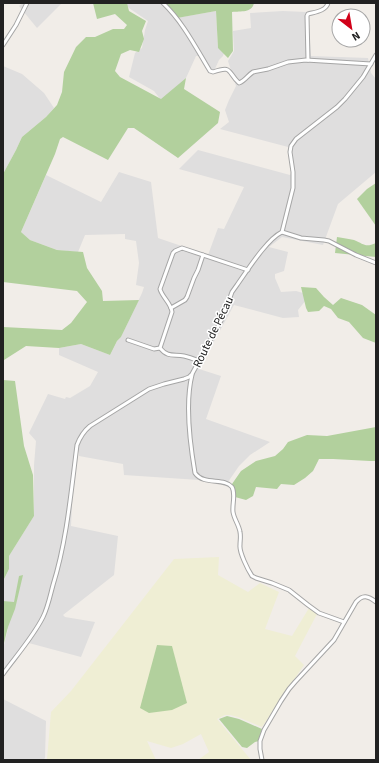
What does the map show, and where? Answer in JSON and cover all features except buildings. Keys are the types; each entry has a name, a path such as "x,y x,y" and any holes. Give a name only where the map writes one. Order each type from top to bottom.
{"street":[{"path":"3,45 16,25 27,3"},
{"path":"163,3 174,14 210,71 213,72 224,69 228,70 239,83 253,72 268,69 288,62 308,60 371,64"},
{"path":"308,60 307,16 308,14 325,9 328,3"},
{"path":"376,56 363,77 345,99 296,139 291,145 290,152 293,172 293,188 282,232 301,238 329,241 376,262"},
{"name":"Route de Pécau","path":"3,674 38,627 45,614 63,549 79,439 90,426 104,416 150,389 186,379 192,374 223,317 232,292 268,243 282,232"},
{"path":"160,348 171,314 171,308 160,289 175,251 182,248 248,270"},
{"path":"171,308 185,300 188,296 203,255"},
{"path":"128,340 154,349 160,348"},
{"path":"160,348 165,353 176,356 186,356 199,361"},
{"path":"192,374 188,405 196,473 202,480 227,484 234,492 233,514 240,533 241,539 239,545 241,553 252,576 289,590 320,613 344,622"},
{"path":"186,379 190,383"},
{"path":"262,760 260,741 264,730 281,701 295,682 334,640 359,598 368,597 376,602"}],"shaded area":[{"path":"23,3 62,3 37,28 19,6"},
{"path":"125,3 166,3 176,18 216,11 218,48 225,50 214,71 211,73 199,56 196,56 186,78 161,100 154,91 129,77 135,53 142,48 148,21 129,8"},
{"path":"283,11 306,12 308,14 311,56 368,58 371,73 376,79 376,172 338,204 323,245 282,237 269,247 288,252 284,271 275,274 275,278 281,292 296,291 310,295 298,310 299,317 283,318 234,305 199,369 221,376 206,419 270,442 250,455 239,466 228,482 204,478 199,480 124,475 123,464 79,456 79,445 85,433 89,429 143,395 122,404 89,424 78,437 75,444 71,526 118,536 114,575 63,615 65,617 95,622 81,657 25,642 3,673 3,648 8,629 3,627 3,581 9,569 9,556 34,516 34,465 36,441 29,433 48,394 65,399 66,397 70,398 90,386 98,372 59,355 59,348 81,344 110,355 117,341 121,337 144,287 136,285 139,263 136,241 125,239 125,234 85,235 78,252 57,250 30,240 21,232 46,175 101,202 119,172 151,182 158,238 208,255 218,228 224,229 244,187 179,169 198,150 290,175 291,173 288,147 220,129 229,122 225,110 236,86 228,61 234,51 233,31 251,28 250,13"},
{"path":"3,66 22,74 44,93 54,108 46,117 22,137 3,174"},
{"path":"3,699 46,721 45,758 43,760 3,760"}],"green space":[{"path":"93,3 127,3 129,11 146,21 142,31 144,39 139,52 130,50 121,54 115,71 120,77 161,99 186,78 184,89 220,112 218,123 178,158 134,128 128,128 108,160 63,137 60,139 21,232 30,240 57,250 83,252 87,268 102,291 103,301 139,300 121,337 117,341 110,355 81,344 59,348 26,346 4,360 3,369 3,327 62,330 71,323 87,302 77,291 3,282 3,174 22,137 46,117 57,105 62,92 64,72 76,47 86,37 95,37 113,29 124,29 127,25 115,14 97,19"},
{"path":"166,3 254,3 249,10 232,12 233,51 228,58 218,48 216,11 177,18"},
{"path":"376,183 376,226 357,199 367,189"},
{"path":"337,237 354,240 367,245 376,243 376,257 335,253"},
{"path":"301,287 316,288 333,305 341,298 362,305 376,315 376,343 363,338 349,322 338,318 331,309 324,306 319,311 308,312"},
{"path":"3,380 15,381 24,446 33,475 34,516 9,556 9,569 3,581"},
{"path":"376,427 376,461 319,459 313,471 294,485 281,484 277,489 256,487 253,496 246,500 235,497 232,484 241,471 256,461 275,456 288,442 307,435 327,436"},
{"path":"219,557 218,575 248,592 260,583 279,592 265,629 292,636 309,608 317,614 295,656 304,665 262,727 230,715 225,715 217,719 251,760 198,760 209,752 201,734 183,744 171,748 147,741 156,760 46,760 51,712 71,691 174,559"},
{"path":"23,575 15,609 8,627 3,647 3,601 14,602 19,576"},
{"path":"157,645 172,646 187,703 172,710 149,713 140,708"},
{"path":"227,716 239,719 262,729 259,741 247,748 242,747 219,719"}]}
